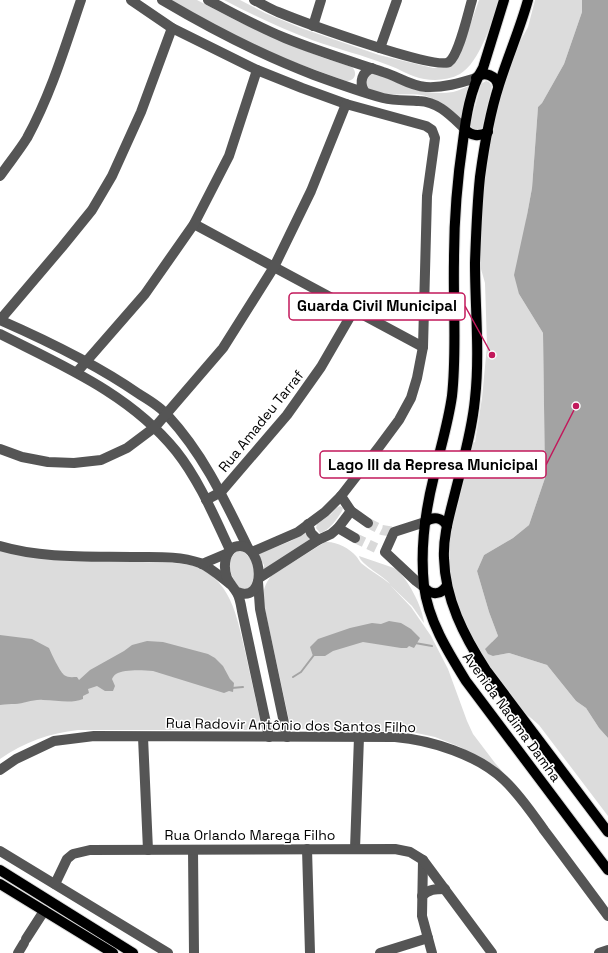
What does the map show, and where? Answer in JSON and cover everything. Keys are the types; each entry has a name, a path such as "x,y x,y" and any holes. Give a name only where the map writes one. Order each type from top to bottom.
{"main road":[{"name":"Avenida Nadima Damha","path":"504,0 483,68 476,78 465,128 458,172 455,224 454,375 450,412 434,476 425,522 423,553 424,587 434,622 444,644 466,681 608,870"},
{"name":"Avenida Nadima Damha","path":"528,0 520,27 498,86 480,175 476,229 477,362 475,399 467,443 447,526 444,558 447,585 452,604 465,635 486,670 608,832"},
{"path":"476,78 482,74 490,75 496,80 498,86"},
{"path":"465,128 468,132 480,136 488,132"},
{"path":"425,522 430,519 437,518 443,521 447,526"},
{"path":"424,587 428,591 436,593 443,591 447,585"},
{"path":"0,870 133,953"},
{"path":"0,884 111,952 113,943 116,942"}],"street":[{"path":"0,176 26,139 40,112 64,50 81,0"},
{"path":"131,0 172,28 257,70 346,104 421,124 432,130 435,138 427,196 422,347 417,378 411,398 399,420 341,496 325,512 298,532 250,550 241,546 232,547 229,551 202,564"},
{"path":"162,0 244,45 276,60 348,86 390,99 429,102 444,109 465,128"},
{"path":"208,0 283,37 372,68 415,85 426,87 448,85 476,78"},
{"path":"254,0 276,12 313,26 410,57 440,64 445,64 450,61 457,50 472,0"},
{"path":"313,26 321,0"},
{"path":"380,48 397,0"},
{"path":"172,28 141,112 112,176 92,210 0,320 87,362 123,382 167,414 191,443 209,470 256,560 260,609 287,737"},
{"path":"348,86 354,83 357,78 359,70 356,63"},
{"path":"364,91 361,85 362,78 366,72 372,68"},
{"path":"77,372 145,294 194,224 229,156 257,70"},
{"path":"0,449 22,457 48,462 74,463 101,460 127,448 155,427 223,348 274,267 311,191 346,104"},
{"path":"194,224 422,347"},
{"name":"Rua Amadeu Tarraf","path":"206,500 221,492 287,415 321,367 354,310"},
{"path":"0,334 77,372 112,393 155,427 176,452 193,477 206,500 229,551 225,569 242,611 269,737"},
{"path":"341,496 351,511 368,523"},
{"path":"0,546 47,555 164,557 185,559 202,564 234,589 242,594 247,594 256,588 258,580 318,540 331,534 338,528 351,511"},
{"path":"424,587 381,550 394,532 425,522"},
{"path":"308,524 311,534 318,540"},
{"path":"338,528 355,538"},
{"name":"Rua Radovir Antônio dos Santos Filho","path":"0,770 16,759 54,741 94,736 395,737 422,740 455,751 485,766 504,779 522,800 608,916"},
{"path":"143,737 148,850"},
{"path":"355,849 360,737"},
{"path":"307,849 310,953"},
{"name":"Rua Orlando Marega Filho","path":"55,884 67,860 73,854 90,850 395,849 410,852 423,860 492,953"},
{"path":"193,850 194,953"},
{"path":"0,851 168,953"},
{"path":"423,860 422,916 432,953"},
{"path":"422,896 432,889 445,889"},
{"path":"18,953 44,911"},
{"path":"380,953 428,938"},
{"path":"599,953 608,950"}],"shaded area":[{"path":"170,0 197,0 239,22 284,42 321,57 352,67 355,72 355,76 352,80 346,81 277,56 233,35"},
{"path":"224,0 240,0 265,13 301,28 379,55 433,68 445,68 451,65 468,31 479,0 498,0 489,30 479,51 467,69 456,76 447,79 433,80 415,77 379,61 301,36 268,22"},
{"path":"535,0 582,0 582,12 564,64 542,103 538,107 532,188 527,215 519,294 543,333 545,478 529,525 513,538 484,555 477,571 498,636 492,642 493,656 509,653 547,665 576,701 586,708 599,728 608,738 608,816 539,725 524,712 482,655 469,632 456,601 449,572 448,543 454,510 458,505 464,480 463,471 470,444 475,442 482,398 487,346 485,283 479,262 484,176 501,94 517,47 528,27"},
{"path":"582,0 608,0 608,738 599,728 586,708 576,701 547,665 509,653 493,656 488,654 485,649 498,636 477,571 484,555 513,538 529,525 545,478 543,333 519,294 514,275 532,188 538,107 542,103 564,64 582,12"},
{"path":"375,73 412,88 432,93 453,92 470,86 462,121 440,104 426,96 379,93 365,86 366,74"},
{"path":"486,81 492,86 482,128 477,131 471,128 470,125 481,84"},
{"path":"340,506 343,508 336,521 327,530 320,533 316,528 317,524"},
{"path":"308,531 313,539 264,572 264,565 258,554 291,541"},
{"path":"325,542 338,544 346,548 357,557 364,566 383,578 368,567 359,556 394,568 399,572 414,593 421,609 424,623 412,606 390,585 411,607 431,636 448,669 473,734 509,779 460,747 435,737 412,732 297,729 290,725 263,600 266,584 271,576"},
{"path":"243,550 252,561 256,576 250,589 239,588 230,571 230,562 233,552"},
{"path":"0,551 48,559 180,563 191,565 204,571 215,579 224,589 235,612 260,719 256,727 252,730 68,731 47,736 28,743 0,759"},
{"path":"389,621 401,623 411,629 420,638 414,648 409,646 407,648 401,648 363,642 333,651 325,656 313,656 310,647 318,639 350,628 372,623 381,624"},
{"path":"0,635 32,639 49,648 64,675 69,677 77,677 79,680 90,670 132,645 147,641 163,642 208,654 215,658 223,666 234,683 233,692 229,691 224,693 153,671 134,670 119,672 115,675 112,679 115,686 113,691 105,691 97,686 88,689 89,693 83,696 83,699 68,702 39,700 18,704 0,705"}],"waterway":[{"path":"415,643 432,646"},
{"path":"293,677 301,672 314,655"},
{"path":"232,688 243,687"}],"tunnel":[{"path":"368,523 382,530 394,532"},
{"path":"355,538 376,548"}],"place":[{"name":"Guarda Civil Municipal","path":"492,355"},
{"name":"Lago III da Represa Municipal","path":"576,406"}]}
